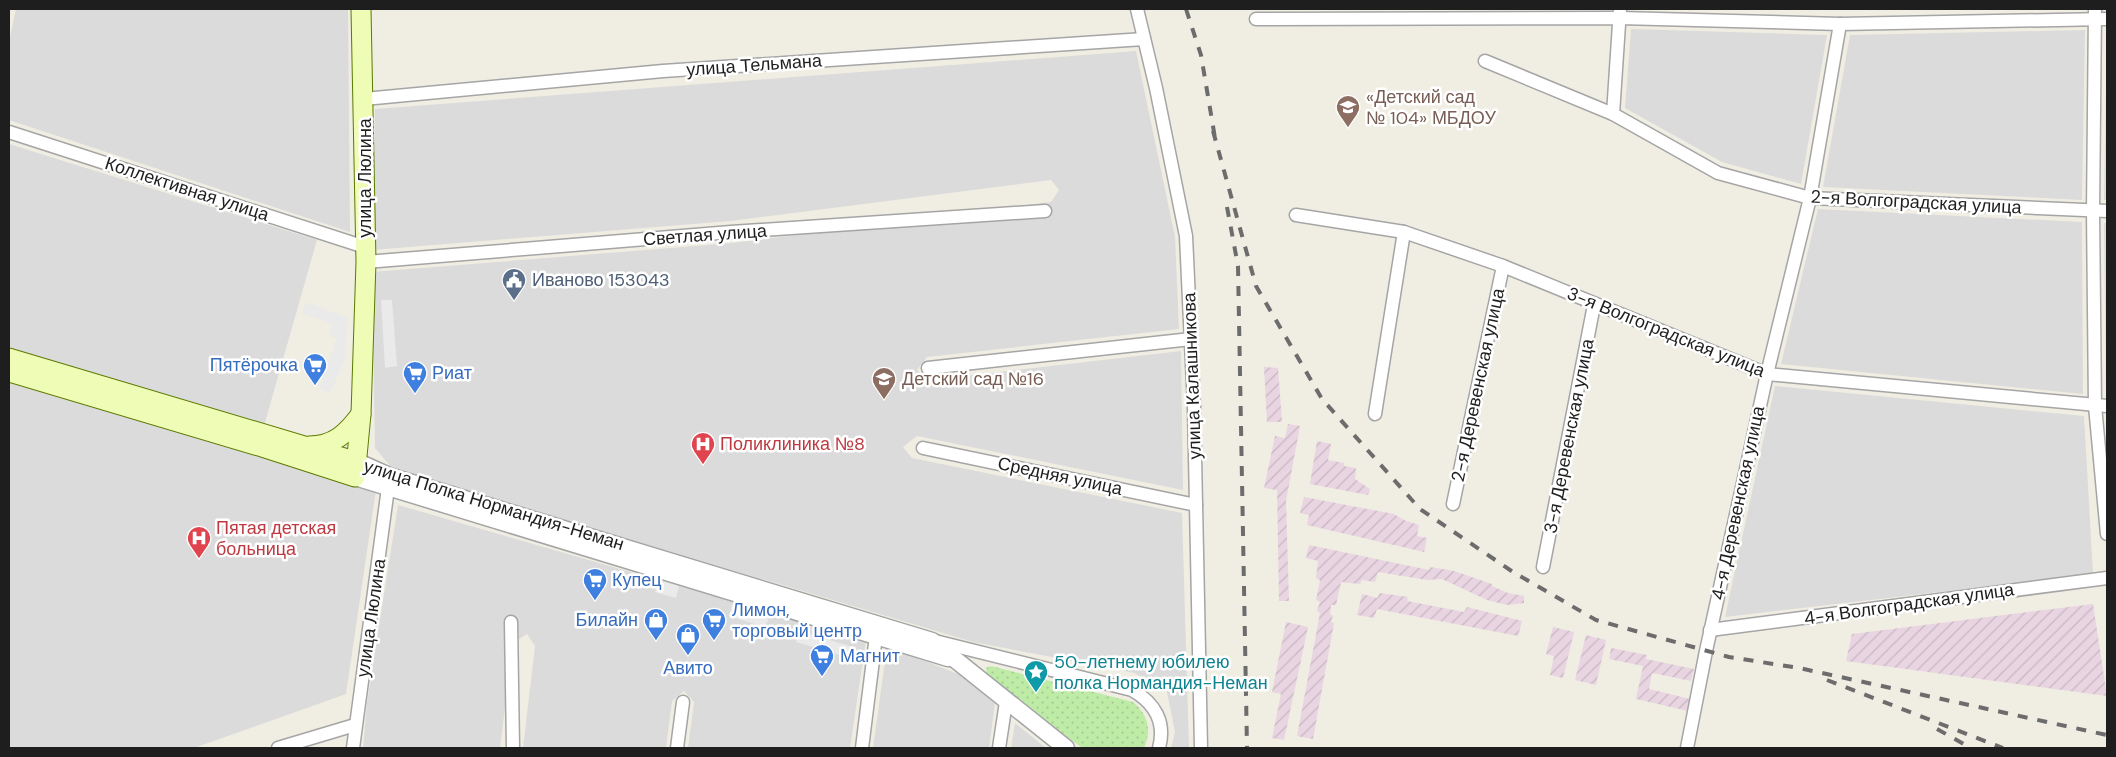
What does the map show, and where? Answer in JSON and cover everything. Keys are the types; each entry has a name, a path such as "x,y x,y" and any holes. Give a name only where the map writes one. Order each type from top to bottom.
{"main road":[{"name":"улица Люлина","path":"361,9 366,254 362,361 361,472"},
{"name":"улица Люлина","path":"361,472 368,360 364,346"},
{"name":"улица Полка Нормандия-Неман","path":"9,358 302,445 361,472"},
{"name":"улица Полка Нормандия-Неман","path":"9,372 262,447 361,472"},
{"path":"302,445 331,444 343,435 361,414"}],"street":[{"name":"улица Калашникова","path":"1137,9 1186,236 1196,505 1201,748"},
{"path":"1613,114 1620,13"},
{"path":"1256,19 1464,14 1620,13 1840,24 2100,16 2093,211 2107,534"},
{"name":"4-я Деревенская улица","path":"1687,748 1710,630 1767,374 1810,198 1840,24"},
{"name":"улица Тельмана","path":"364,99 663,71 1144,39"},
{"name":"2-я Волгоградская улица","path":"1485,61 1613,114 1718,173 1810,198 2107,211"},
{"name":"Коллективная улица","path":"9,132 366,254"},
{"name":"Светлая улица","path":"366,254 1045,211"},
{"name":"3-я Волгоградская улица","path":"1296,215 1404,232 1503,266 1594,305 1767,374 2101,406"},
{"path":"1375,414 1404,232"},
{"name":"2-я Деревенская улица","path":"1453,504 1503,266"},
{"name":"3-я Деревенская улица","path":"1543,567 1594,305"},
{"path":"928,368 1191,339"},
{"name":"Средняя улица","path":"923,448 1196,505"},
{"name":"улица Полка Нормандия-Неман","path":"361,472 388,488 877,630 932,640 1006,702 1066,748"},
{"name":"улица Полка Нормандия-Неман","path":"361,472 397,478 877,630 946,657 970,671"},
{"name":"улица Люлина","path":"353,748 388,488"},
{"name":"4-я Волгоградская улица","path":"1710,630 2107,578"},
{"path":"511,622 514,748"},
{"path":"862,748 877,630"},
{"path":"932,640 1132,690 1145,697 1155,708 1161,722 1162,738 1159,748"},
{"path":"677,748 683,702"},
{"path":"999,748 1006,702"},
{"path":"278,748 355,725"}],"shaded area":[{"path":"16,9 348,9 350,232 9,120 9,42"},
{"path":"1631,29 1827,35 1801,184 1722,162 1625,108"},
{"path":"2085,30 2082,200 1823,187 1850,35"},
{"path":"2107,30 2107,200 2104,200"},
{"path":"1136,51 1175,237 1179,329 927,357 917,370 930,380 1181,351 1183,490 917,436 903,447 912,458 1182,513 1189,748 1171,748 1175,732 1167,692 1135,673 973,642 392,468 375,448 372,272 732,243 1051,202 1059,190 1051,180 730,221 372,250 375,109"},
{"path":"9,144 317,240 264,426 9,350"},
{"path":"1818,209 2082,222 2083,394 1781,364"},
{"path":"2104,223 2107,223 2107,395 2106,395"},
{"path":"381,300 392,300 397,366 385,368"},
{"path":"306,302 348,318 345,358 330,393 319,388 337,339 330,336 333,324 302,313"},
{"path":"1264,367 1278,368 1282,422 1267,422"},
{"path":"9,383 376,490 346,694 194,748 9,748"},
{"path":"1775,386 2084,416 2093,574 1725,617"},
{"path":"1288,424 1300,426 1286,501 1289,601 1279,601 1277,490 1264,488 1275,436 1285,438"},
{"path":"1317,441 1331,444 1328,460 1344,463 1344,466 1356,468 1355,479 1370,489 1368,495 1310,484"},
{"path":"1304,497 1394,514 1406,521 1419,525 1417,536 1427,538 1424,552 1307,525 1309,515 1300,513"},
{"path":"398,505 866,640 850,748 688,748 694,702 684,691 672,701 666,748 523,748 535,646 527,634 513,643 500,748 363,748 367,703"},
{"path":"1309,545 1429,570 1430,567 1454,571 1492,584 1492,586 1508,593 1524,596 1524,603 1507,605 1487,600 1442,579 1427,580 1378,572 1375,582 1362,580 1360,584 1341,582 1336,605 1331,605 1330,615 1333,615 1331,622 1334,623 1313,739 1297,736 1320,613 1317,611 1320,602 1316,600 1320,580 1316,578 1318,561 1306,558"},
{"path":"658,580 679,586 676,598 655,592"},
{"path":"1380,593 1408,597 1407,601 1464,612 1467,607 1522,621 1518,636 1377,609 1374,618 1357,615 1362,594 1377,598"},
{"path":"2093,604 2107,696 1846,661 1852,634"},
{"path":"732,605 770,616 765,627 729,616"},
{"path":"1286,622 1308,627 1284,740 1272,738 1281,694 1272,692"},
{"path":"1553,627 1574,632 1563,678 1550,675 1554,656 1546,654"},
{"path":"799,631 853,647 850,658 796,642"},
{"path":"1586,635 1606,640 1596,685 1575,680"},
{"path":"887,646 963,676 995,703 989,748 873,748"},
{"path":"1611,648 1647,655 1646,659 1694,669 1691,681 1652,673 1649,689 1690,699 1688,711 1636,699 1643,666 1609,659"},
{"path":"1015,723 1046,748 1011,748"}],"green space":[{"path":"991,666 1133,702 1142,712 1147,723 1148,735 1144,748 1082,748 987,675 986,668"}],"railway":[{"path":"1186,9 1201,55 1215,138"},
{"path":"1213,131 1256,286 1322,399 1420,509 1513,572 1596,620 1729,657 1799,668 2107,735"},
{"path":"1227,207 1238,266 1247,748"},
{"path":"1827,680 2003,748"},
{"path":"1937,729 1971,748"}],"place":[{"name":"«Детский сад № 104» МБДОУ","path":"1348,128"},
{"name":"Иваново 153043","path":"514,301"},
{"name":"Пятёрочка","path":"315,386"},
{"name":"Риат","path":"415,394"},
{"name":"Детский сад №16","path":"884,400"},
{"name":"Поликлиника №8","path":"703,465"},
{"name":"Пятая детская больница","path":"199,559"},
{"name":"Купец","path":"595,601"},
{"name":"Билайн","path":"656,641"},
{"name":"Лимон, торговый центр","path":"714,641"},
{"name":"Авито","path":"688,656"},
{"name":"Магнит","path":"822,677"},
{"name":"50-летнему юбилею полка Нормандия-Неман","path":"1036,693"}]}
